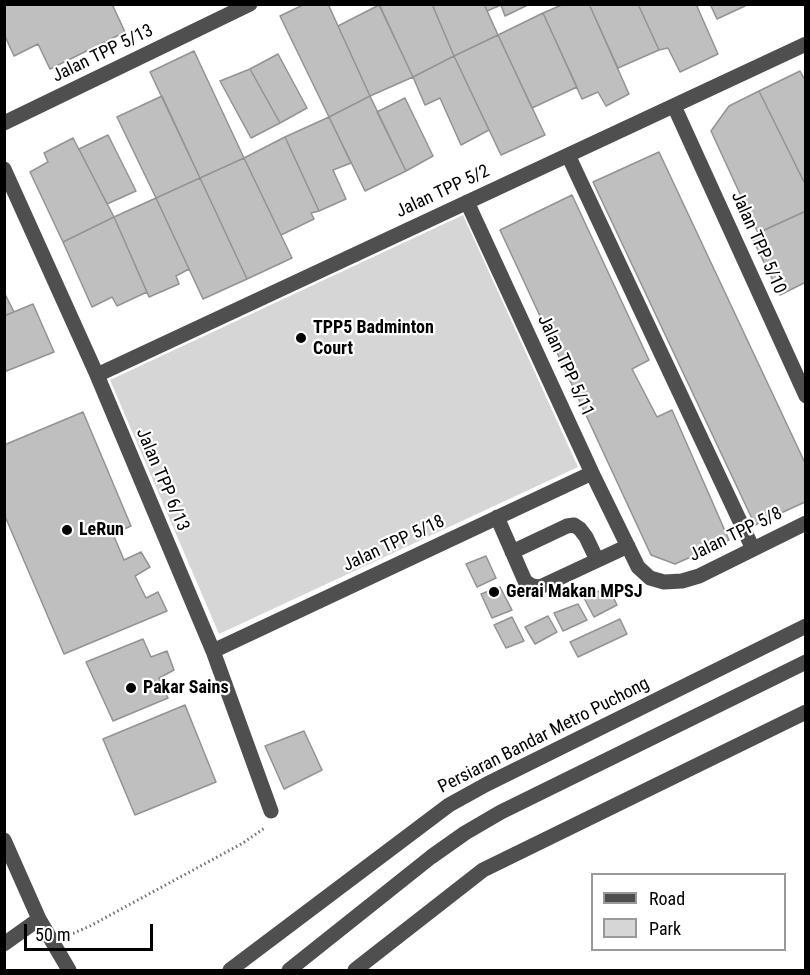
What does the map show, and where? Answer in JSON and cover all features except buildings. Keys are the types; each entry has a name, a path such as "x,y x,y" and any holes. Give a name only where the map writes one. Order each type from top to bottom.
{"street":[{"name":"Jalan TPP 5/13","path":"4,123 250,4"},
{"name":"Jalan TPP 5/2","path":"97,375 806,44"},
{"name":"Jalan TPP 5/10","path":"675,106 806,396"},
{"path":"568,155 753,549"},
{"name":"Jalan TPP 6/13","path":"4,169 97,375 213,651 271,811"},
{"name":"Jalan TPP 5/11","path":"467,202 628,546"},
{"name":"Jalan TPP 5/18","path":"213,651 592,473"},
{"path":"497,517 525,581 532,586 540,587 628,546"},
{"name":"Jalan TPP 5/8","path":"628,546 638,567 650,578 664,582 682,581 699,576 806,523"},
{"path":"512,552 567,526 574,525 580,529 597,560"},
{"name":"Persiaran Bandar Metro Puchong","path":"230,970 449,805 806,626"},
{"path":"289,970 465,832 501,812 806,662"},
{"path":"356,970 483,870 806,712"},
{"path":"4,840 39,919 69,970"},
{"path":"4,944 39,919"}],"path":[{"path":"39,919 60,933 74,933 90,926 243,843 270,823 271,811"}],"green space":[{"path":"463,215 578,467 219,634 110,380"}],"place":[{"name":"TPP5 Badminton Court","path":"301,338"},
{"name":"LeRun","path":"67,530"},
{"name":"Gerai Makan MPSJ","path":"494,592"},
{"name":"Pakar Sains","path":"131,688"}]}
